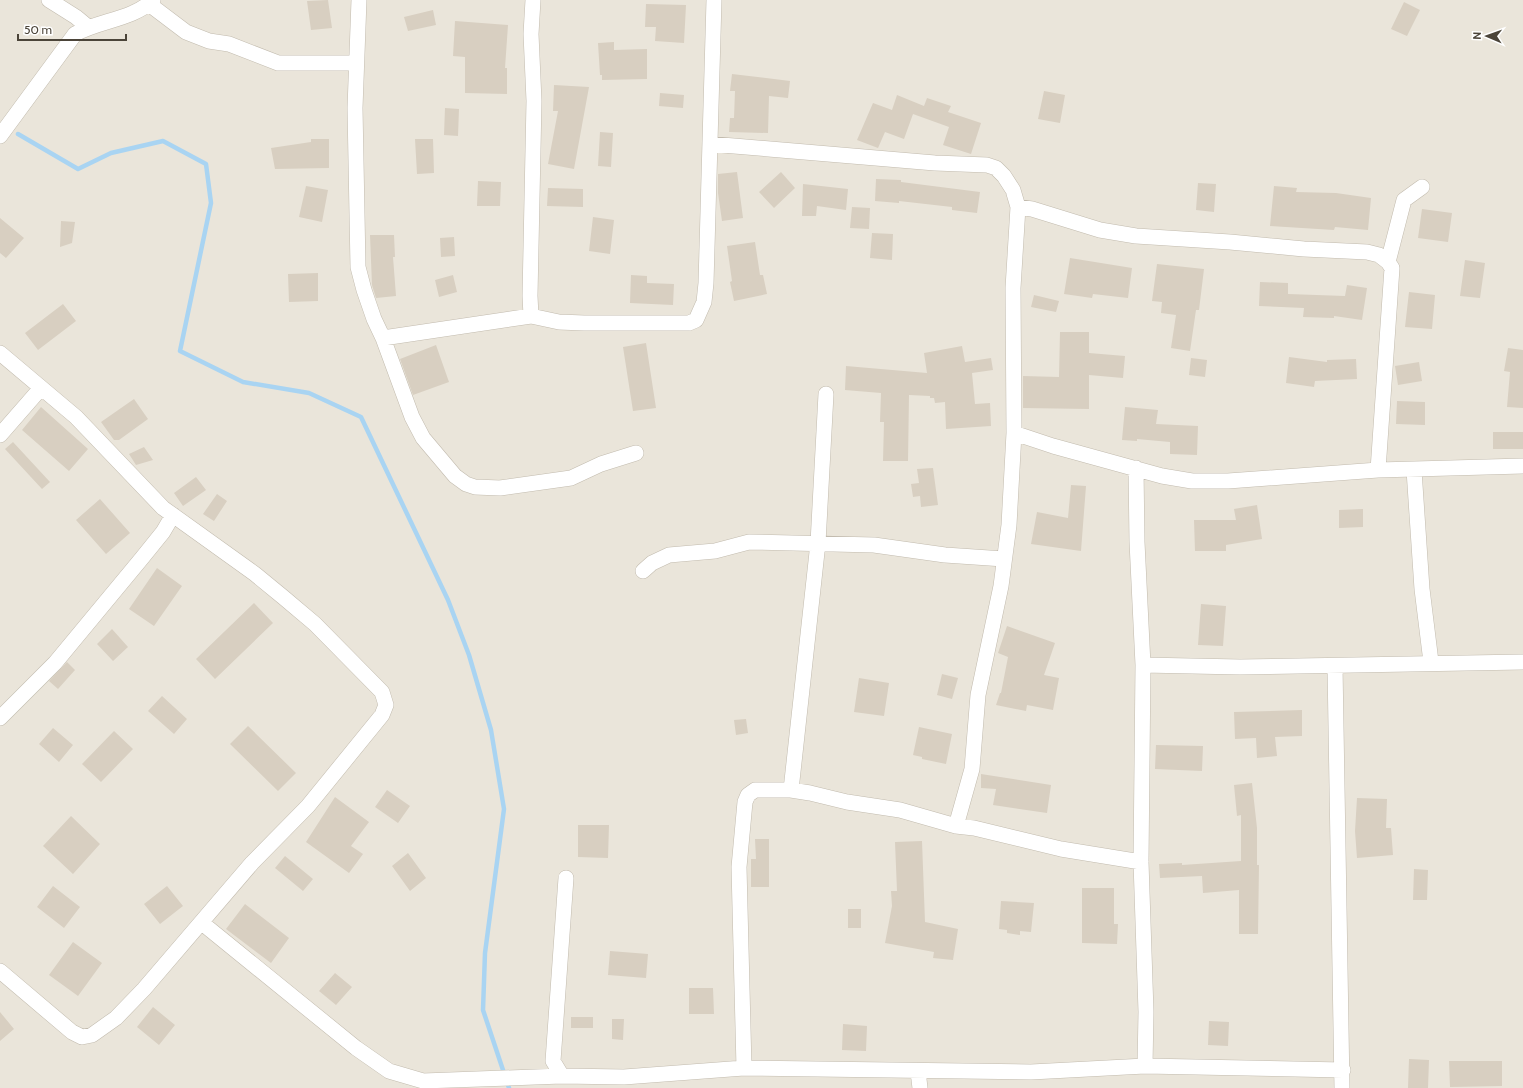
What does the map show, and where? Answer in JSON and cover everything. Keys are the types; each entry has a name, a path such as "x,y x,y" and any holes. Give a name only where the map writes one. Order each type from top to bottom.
{"street":[{"path":"49,0 76,17 88,27"},
{"path":"359,0 356,63 358,267 364,290 412,417 423,438 455,476 466,484 475,487 500,488 571,478 601,464 636,453"},
{"path":"531,316 530,296 534,101 531,34 533,0"},
{"path":"383,338 531,316 559,322 584,323 689,323 696,320 705,296 714,0"},
{"path":"0,136 33,94 60,53 75,34 88,27 128,16 151,2 186,32 209,41 229,44 267,60 278,63 356,63"},
{"path":"710,144 935,163 987,164 996,168 1004,176 1013,190 1018,207 1013,288 1014,433 1010,525 1001,586 978,695 972,769 956,826"},
{"path":"1388,262 1404,200 1422,187"},
{"path":"1018,207 1032,209 1100,230 1136,236 1230,242 1304,249 1368,252 1379,255 1388,262 1392,268 1378,470"},
{"path":"0,353 76,417 154,499 173,515 255,574 314,624 382,692 386,706 382,715 339,770 289,827 252,863 202,923 138,995 116,1018 92,1035 82,1037 72,1032 0,971"},
{"path":"0,435 41,388"},
{"path":"792,790 818,543 826,394"},
{"path":"1014,433 1053,446 1162,476 1192,481 1228,481 1378,470 1523,466"},
{"path":"1136,468 1137,535 1143,666 1141,862 1146,1012 1145,1066"},
{"path":"1414,470 1422,589 1431,662"},
{"path":"0,718 55,663 163,532 173,515"},
{"path":"643,571 652,562 669,555 715,551 749,542 874,545 945,555 1004,559"},
{"path":"1143,666 1335,666 1431,662 1523,662"},
{"path":"1335,666 1342,1088"},
{"path":"744,1068 738,867 745,802 748,795 755,790 792,790 900,810 956,826 974,828 1061,849 1141,862"},
{"path":"562,1076 554,1061 566,878"},
{"path":"202,923 356,1048 389,1071 423,1081 562,1076 624,1077 744,1068 1031,1072 1145,1066 1342,1070"},
{"path":"918,1071 920,1088"}],"shaded area":[{"path":"0,0 1523,0 1523,1088 0,1088"}],"building":[{"path":"328,0 332,28 311,30 307,1"},
{"path":"1404,2 1420,10 1407,36 1391,29"},
{"path":"646,4 686,5 684,43 655,41 656,27 645,27"},
{"path":"433,10 436,25 408,31 404,17"},
{"path":"455,21 508,25 505,68 507,68 507,94 465,93 465,57 453,56"},
{"path":"614,42 614,50 647,49 647,79 602,80 602,75 600,75 598,43"},
{"path":"732,74 790,81 788,98 769,96 768,133 729,132 730,118 734,118 735,91 730,91"},
{"path":"554,85 589,87 574,169 548,164 558,111 553,111"},
{"path":"1044,91 1065,95 1060,123 1038,119"},
{"path":"660,93 684,95 683,108 659,106"},
{"path":"897,95 924,106 927,98 951,106 948,112 981,123 971,154 943,145 949,127 913,114 904,139 885,132 878,148 857,140 873,103 892,110"},
{"path":"445,108 459,109 458,136 444,135"},
{"path":"600,132 613,133 611,167 598,166"},
{"path":"311,139 329,139 329,168 275,169 271,148 311,142"},
{"path":"415,139 433,139 434,173 417,174"},
{"path":"737,172 743,218 722,221 718,193 718,174"},
{"path":"781,172 795,188 774,208 759,192"},
{"path":"876,179 901,180 901,182 980,192 977,213 952,210 952,207 899,201 899,203 875,201"},
{"path":"478,181 501,182 500,206 477,206"},
{"path":"1198,183 1216,184 1214,212 1196,210"},
{"path":"803,184 848,189 846,210 817,206 816,216 802,216"},
{"path":"306,186 328,190 322,222 299,217"},
{"path":"1274,186 1297,188 1296,192 1336,193 1371,198 1368,230 1335,227 1334,230 1270,226"},
{"path":"548,188 583,189 583,207 547,206"},
{"path":"852,207 870,208 869,229 850,228"},
{"path":"1422,209 1452,213 1448,242 1418,238"},
{"path":"593,217 614,220 610,254 589,251"},
{"path":"0,218 24,238 6,258 0,253"},
{"path":"61,221 75,222 72,243 60,247"},
{"path":"872,233 893,234 892,260 870,258"},
{"path":"370,235 394,235 395,257 393,257 396,296 376,298 372,285"},
{"path":"454,237 455,256 441,257 440,238"},
{"path":"755,242 760,275 763,275 767,294 734,301 730,282 732,281 727,246"},
{"path":"1070,258 1132,268 1128,298 1093,294 1092,298 1064,294"},
{"path":"1465,260 1485,263 1480,298 1460,296"},
{"path":"1157,264 1204,269 1199,310 1196,310 1190,351 1171,348 1176,315 1161,313 1162,302 1152,301"},
{"path":"318,273 318,301 289,302 288,274"},
{"path":"453,275 457,292 439,297 435,280"},
{"path":"631,275 647,276 647,283 674,284 673,305 630,303"},
{"path":"1260,282 1288,283 1288,294 1345,296 1347,285 1367,288 1362,320 1334,316 1334,318 1303,317 1304,308 1259,306"},
{"path":"1409,292 1435,295 1432,329 1405,327"},
{"path":"1034,295 1059,301 1056,312 1031,307"},
{"path":"63,304 76,321 38,350 25,333"},
{"path":"1060,332 1089,332 1089,353 1125,356 1123,378 1089,375 1089,409 1023,408 1023,376 1059,377"},
{"path":"646,343 656,408 633,411 623,347"},
{"path":"436,345 449,382 413,395 400,359"},
{"path":"962,346 965,362 991,358 993,370 972,373 975,404 990,403 991,426 946,429 945,402 935,403 934,398 930,398 930,396 909,395 908,461 883,461 884,422 880,422 881,393 845,390 846,366 927,373 924,353"},
{"path":"1508,348 1523,350 1523,408 1507,407 1510,372 1504,371"},
{"path":"1289,357 1327,362 1327,360 1356,359 1357,379 1315,381 1314,387 1286,383"},
{"path":"1191,358 1207,360 1205,377 1189,375"},
{"path":"1419,362 1422,381 1398,385 1395,366"},
{"path":"134,399 148,419 119,440 114,440 101,422"},
{"path":"1397,401 1425,402 1425,425 1396,424"},
{"path":"41,407 88,449 69,471 22,430"},
{"path":"1125,407 1158,410 1156,424 1198,426 1197,455 1170,454 1170,442 1137,439 1137,441 1122,440"},
{"path":"1493,432 1523,432 1523,449 1493,449"},
{"path":"13,442 50,482 42,489 5,449"},
{"path":"144,447 153,460 136,465 129,454"},
{"path":"933,468 938,505 921,507 920,496 913,497 911,484 919,483 917,469"},
{"path":"196,477 206,490 183,506 174,493"},
{"path":"1071,485 1086,486 1081,551 1031,544 1037,512 1068,518"},
{"path":"217,494 227,501 214,521 203,514"},
{"path":"100,499 130,533 106,554 76,520"},
{"path":"1257,505 1262,539 1226,545 1226,551 1195,551 1194,520 1236,520 1234,509"},
{"path":"1363,509 1363,527 1339,528 1339,510"},
{"path":"157,568 182,586 154,626 129,609"},
{"path":"254,603 273,623 215,679 196,659"},
{"path":"1201,604 1226,606 1223,646 1198,645"},
{"path":"1007,626 1055,643 1044,675 1059,678 1053,710 1027,705 1026,711 996,705 1001,693 1008,657 998,653"},
{"path":"112,629 128,647 113,661 97,644"},
{"path":"67,662 75,670 58,689 49,681"},
{"path":"942,674 958,678 952,699 937,695"},
{"path":"859,678 889,683 884,716 854,712"},
{"path":"162,696 187,719 174,734 148,711"},
{"path":"1302,710 1302,736 1275,737 1277,756 1257,758 1256,738 1235,739 1234,712"},
{"path":"746,719 748,733 736,735 734,720"},
{"path":"248,726 296,773 278,791 230,744"},
{"path":"919,727 952,734 946,764 922,759 922,757 913,755"},
{"path":"53,728 73,745 59,762 39,744"},
{"path":"114,731 133,749 101,782 82,764"},
{"path":"1156,745 1203,746 1202,771 1155,769"},
{"path":"981,774 1051,785 1047,813 993,805 996,789 981,788"},
{"path":"1252,783 1257,828 1257,865 1259,865 1258,934 1239,934 1239,890 1203,893 1202,876 1160,878 1159,864 1182,863 1182,865 1241,861 1241,815 1237,816 1234,785"},
{"path":"387,790 410,806 398,823 375,807"},
{"path":"335,797 369,822 351,846 363,854 349,873 306,842"},
{"path":"1357,798 1387,799 1386,828 1391,828 1393,855 1357,858 1355,831"},
{"path":"71,816 100,844 73,874 43,846"},
{"path":"578,825 609,825 608,858 578,857"},
{"path":"755,839 769,839 769,887 751,887 751,859 756,859"},
{"path":"922,841 925,922 958,929 953,960 933,958 934,952 885,943 892,906 891,891 897,891 895,842"},
{"path":"408,853 426,878 410,891 392,866"},
{"path":"285,856 313,879 303,891 275,868"},
{"path":"1414,869 1428,870 1427,900 1413,900"},
{"path":"53,886 80,907 64,928 37,907"},
{"path":"167,886 183,906 160,924 144,904"},
{"path":"1082,888 1114,888 1114,924 1118,924 1117,944 1082,943"},
{"path":"1001,901 1034,903 1031,932 1020,931 1020,935 1007,933 1007,930 999,929"},
{"path":"245,904 289,938 271,963 226,929"},
{"path":"848,909 861,909 861,928 848,928"},
{"path":"73,942 102,963 78,996 49,975"},
{"path":"610,951 648,954 646,978 608,975"},
{"path":"335,973 352,987 336,1005 319,991"},
{"path":"689,988 713,988 714,1014 689,1014"},
{"path":"153,1007 175,1025 159,1045 137,1027"},
{"path":"0,1012 14,1029 0,1041"},
{"path":"571,1017 593,1017 593,1028 571,1028"},
{"path":"612,1019 624,1019 623,1040 612,1039"},
{"path":"1209,1021 1229,1022 1228,1046 1208,1045"},
{"path":"843,1024 867,1026 866,1051 842,1050"},
{"path":"1409,1059 1429,1060 1428,1088 1408,1088"},
{"path":"1449,1061 1502,1061 1502,1086 1450,1087"}],"waterway":[{"path":"18,134 78,169 111,153 163,141 206,164 211,203 180,351 243,382 309,393 361,417 448,600 469,655 491,730 504,809 485,953 483,1010 509,1088"}]}
